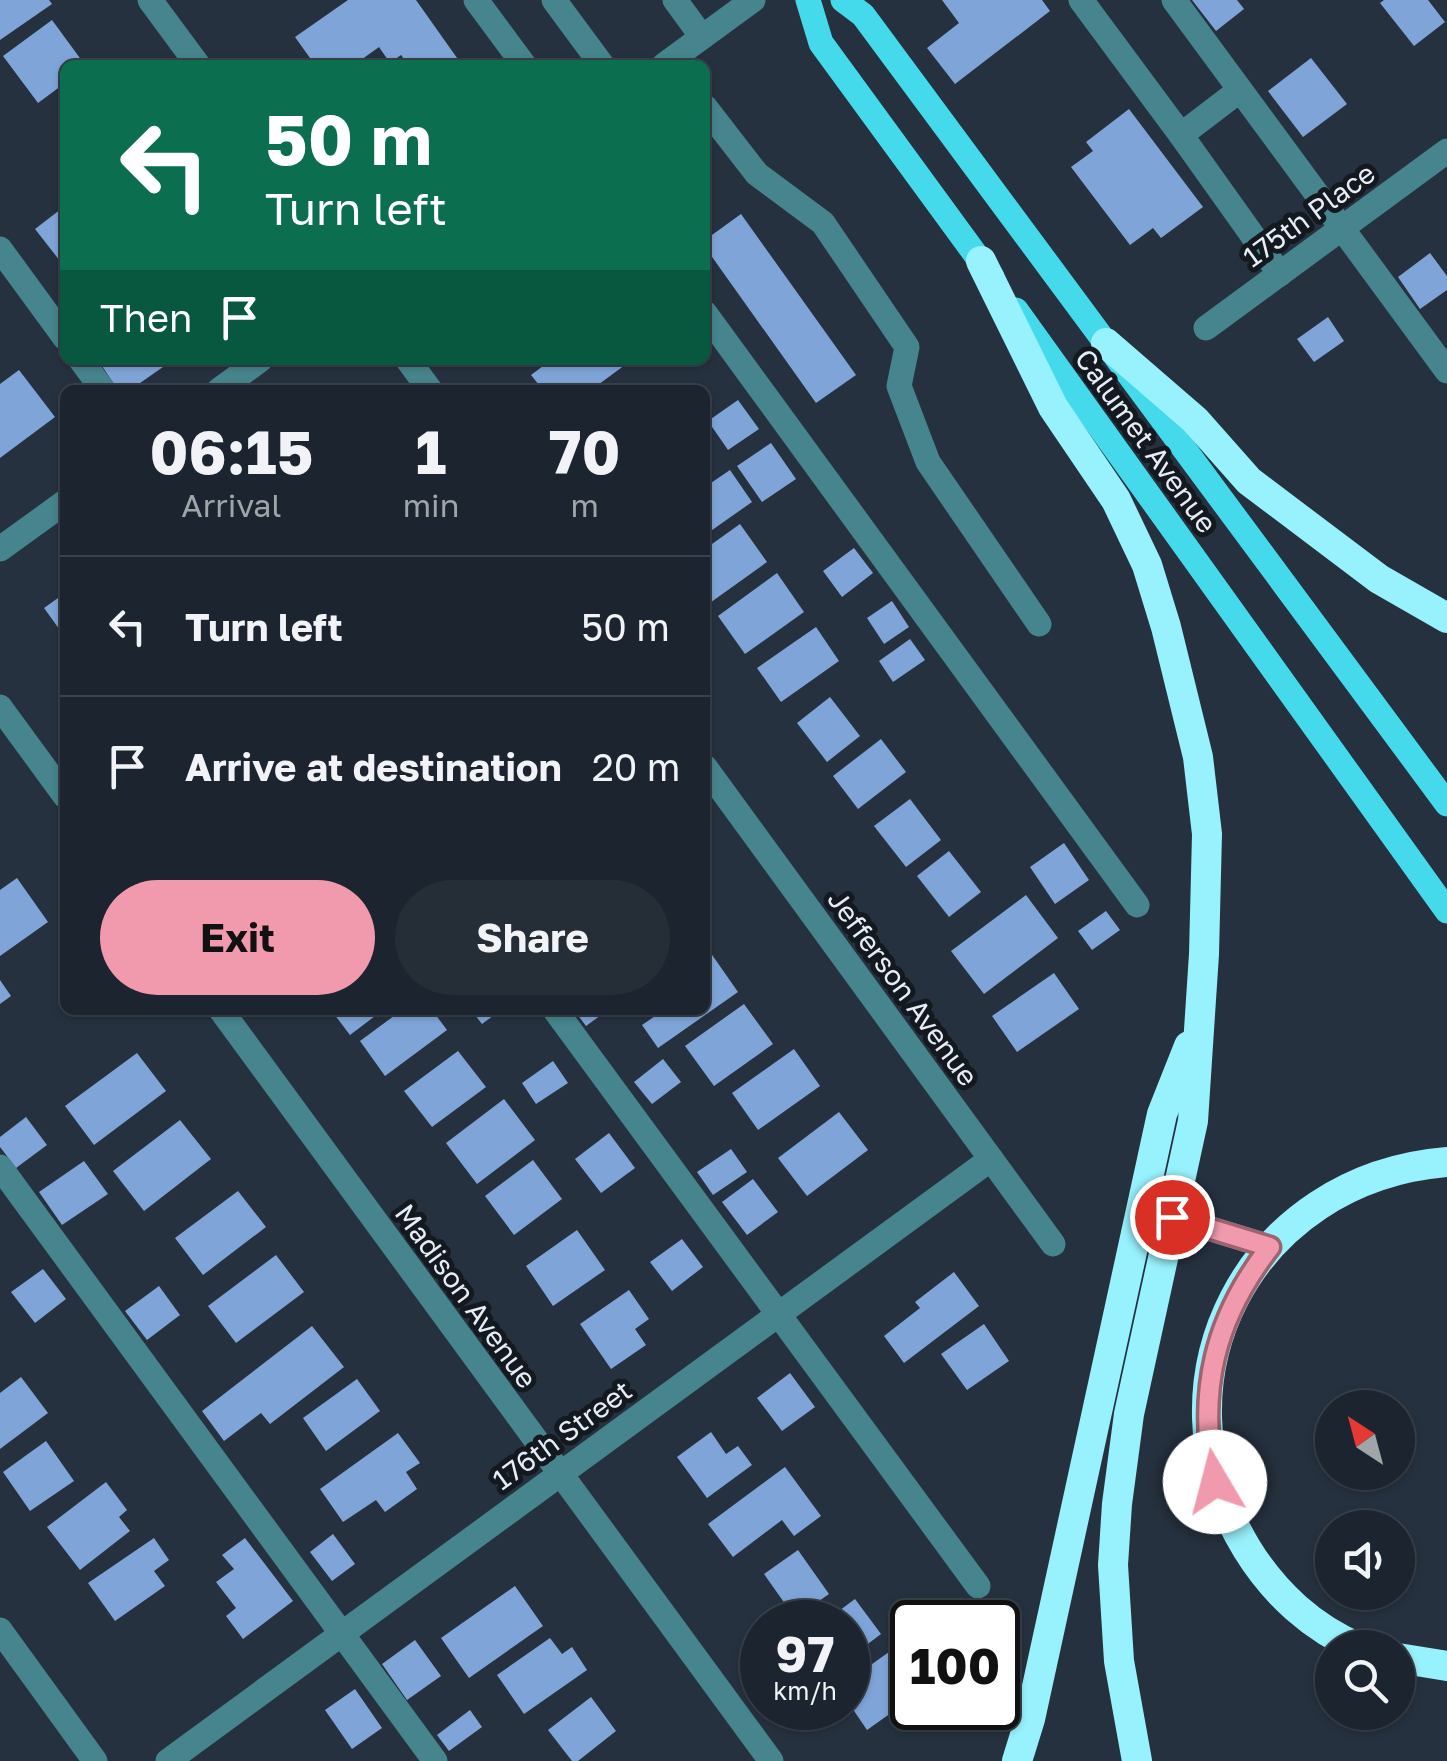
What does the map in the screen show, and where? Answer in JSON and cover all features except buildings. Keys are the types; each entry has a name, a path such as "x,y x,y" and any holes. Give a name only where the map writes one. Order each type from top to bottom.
{"highway":[{"path":"981,261 1054,408 1116,500 1147,565 1198,757 1207,834 1204,954 1192,1121 1130,1414 1117,1504 1113,1565 1119,1661 1136,1761"},
{"path":"1106,343 1195,420 1263,492 1378,579 1447,618"},
{"path":"1017,1761 1030,1719 1162,1114 1198,1025"},
{"path":"1326,1630 1294,1607 1273,1585 1238,1533 1215,1482 1209,1453 1208,1402 1216,1351 1234,1298 1290,1224 1315,1205 1368,1178 1420,1164 1447,1162"},
{"path":"1415,1661 1447,1666"}],"main road":[{"name":"Calumet Avenue","path":"808,0 821,43 1447,910"},
{"name":"Calumet Avenue","path":"843,0 863,15 1447,804"}],"street":[{"path":"150,0 194,60"},
{"path":"476,0 520,60"},
{"path":"554,0 598,60"},
{"path":"675,0 702,37"},
{"path":"674,60 752,0"},
{"path":"1081,0 1280,274"},
{"path":"1174,0 1447,372"},
{"path":"1181,135 1240,90"},
{"path":"710,113 757,174 823,223 907,347 899,386 928,462 1039,624"},
{"name":"175th Place","path":"1206,328 1447,150"},
{"path":"0,249 60,331"},
{"path":"710,320 1138,905"},
{"path":"226,385 253,365"},
{"path":"0,550 60,506"},
{"path":"0,707 60,789"},
{"name":"Jefferson Avenue","path":"710,774 1053,1244"},
{"name":"Madison Avenue","path":"225,1015 771,1761"},
{"path":"559,1015 978,1586"},
{"name":"176th Street","path":"168,1761 991,1159"},
{"path":"0,1167 435,1761"},
{"path":"1172,1217 1270,1247"},
{"path":"0,1630 95,1761"}],"route":[{"path":"1172,1217 1270,1247 1234,1298 1209,1380 1209,1453 1215,1482"}]}
